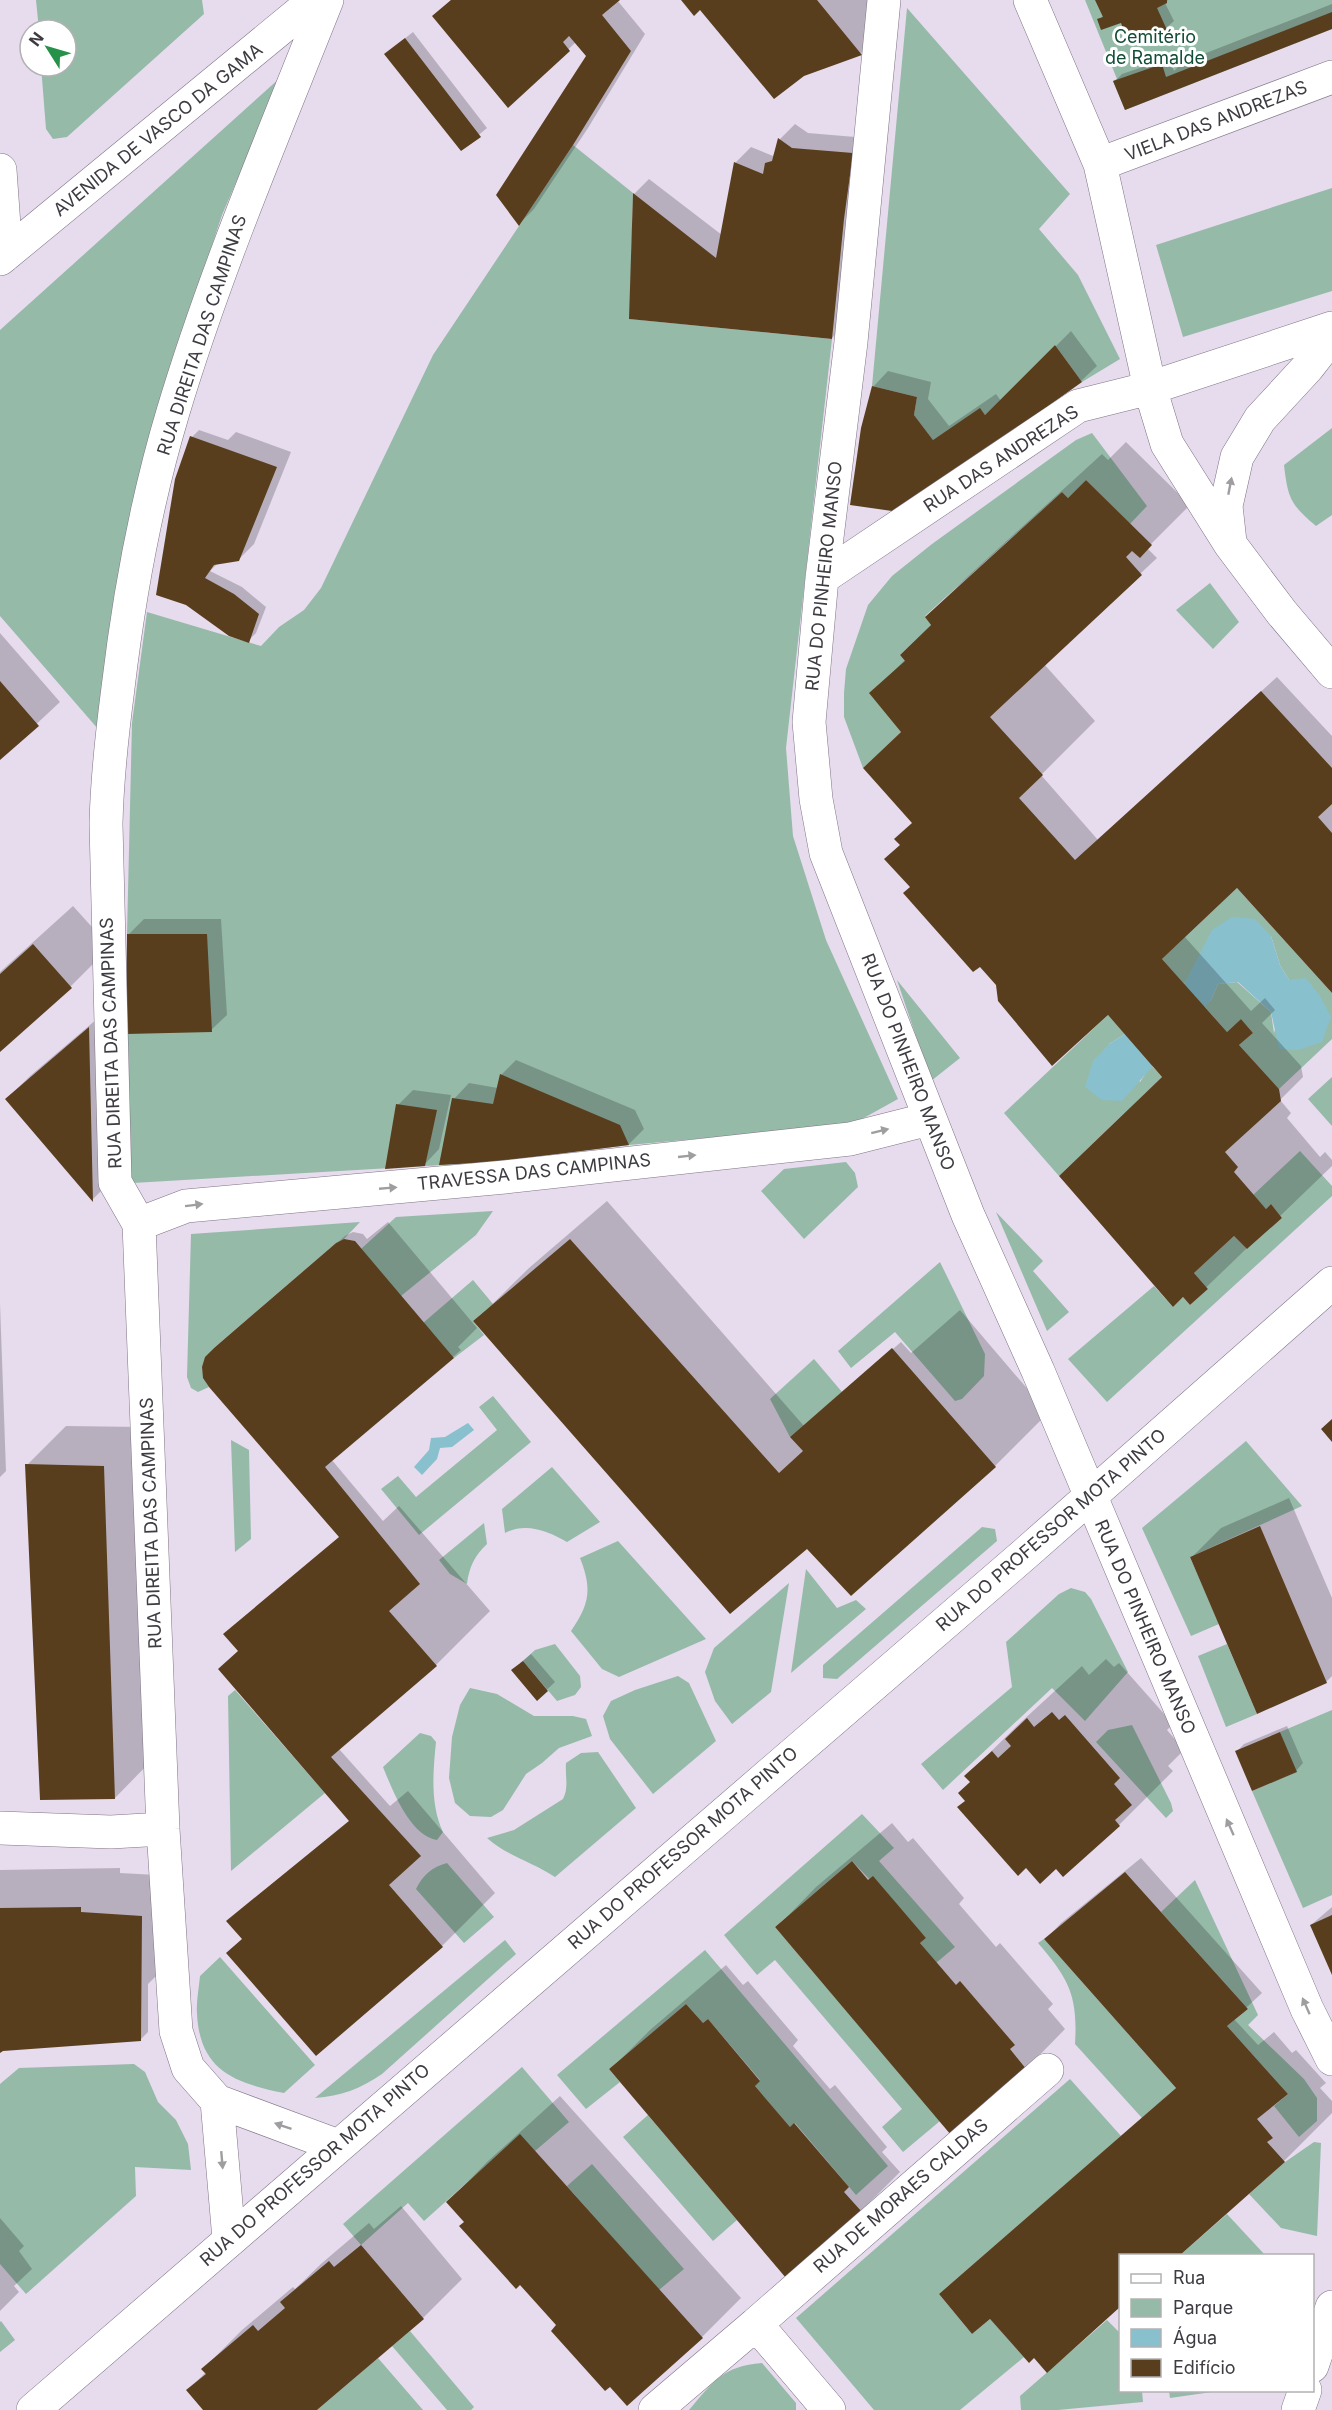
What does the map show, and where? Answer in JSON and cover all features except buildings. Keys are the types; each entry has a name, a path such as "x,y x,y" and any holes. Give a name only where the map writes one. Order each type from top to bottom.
{"street":[{"name":"AVENIDA DE VASCO DA GAMA","path":"3,257 315,0"},
{"name":"RUA DIREITA DAS CAMPINAS","path":"327,0 223,261 173,413 145,518 125,628 107,780 115,1182 139,1224 163,1828 177,2031 188,2067 217,2101 338,2146"},
{"name":"RUA DO PINHEIRO MANSO","path":"884,0 851,342 822,578 809,722 816,799 826,853 962,1202 1038,1371 1307,2009 1332,2059"},
{"path":"1030,0 1100,164 1150,388 1167,444 1230,544 1282,613 1332,672"},
{"name":"VIELA DAS ANDREZAS","path":"1100,164 1332,77"},
{"path":"0,170 3,257"},
{"name":"RUA DAS ANDREZAS","path":"822,578 1078,406 1150,388 1332,328"},
{"path":"1230,544 1226,506 1237,457 1260,419 1308,367 1332,336"},
{"name":"TRAVESSA DAS CAMPINAS","path":"139,1224 186,1206 505,1177 850,1138 929,1119"},
{"name":"RUA DO PROFESSOR MOTA PINTO","path":"33,2410 1090,1498 1332,1283"},
{"path":"0,1828 111,1832 163,1828"},
{"name":"RUA DE MORAES CALDAS","path":"656,2410 1047,2070"},
{"path":"217,2101 229,2240"},
{"path":"1314,2360 1332,2307"},
{"path":"756,2324 830,2410"},
{"path":"1298,2410 1305,2392"}],"green space":[{"path":"36,0 202,0 204,14 67,137 53,139 46,129 42,78 78,78 78,18 38,18"},
{"name":"Cemitério de Ramalde","path":"1085,0 1332,0 1332,29 1125,110 1113,81 1117,79"},
{"path":"907,8 1070,194 1039,229 1078,275 1120,359 1082,382 1055,345 985,415 980,409 933,440 914,415 917,397 872,386"},
{"path":"281,77 222,215 173,362 105,737 0,616 0,330"},
{"path":"573,145 633,193 630,319 832,339 786,748 793,836 826,940 898,1099 851,1125 629,1145 494,1162 133,1183 125,1178 132,723 147,612 261,646 279,627 304,610 321,588 433,355"},
{"path":"1332,188 1332,291 1183,337 1156,245"},
{"path":"1332,428 1332,515 1316,526 1292,500 1284,465"},
{"path":"1092,433 1147,506 1130,524 1086,480 1068,498 1062,492 925,616 931,625 900,655 905,661 901,732 863,768 844,717 844,693 846,669 868,605 892,576 932,544 1076,440"},
{"path":"1210,583 1239,622 1213,649 1176,610"},
{"path":"1237,888 1332,993 1332,1039 1279,1089 1239,1045 1253,1033 1241,1019 1227,1032 1204,1006 1211,1000 1218,984 1237,982 1271,1012 1274,1033 1289,980 1280,965 1271,936 1193,969 1184,984 1162,959"},
{"path":"897,980 960,1058 931,1081"},
{"path":"1108,1015 1125,1034 1109,1044 1140,1082 1151,1065 1162,1077 1059,1176 1004,1113"},
{"path":"1332,1077 1332,1126 1308,1099"},
{"path":"1300,1151 1332,1186 1332,1196 1107,1402 1068,1359 1154,1286 1173,1307 1183,1297 1190,1305 1208,1289 1194,1273 1234,1236 1247,1249 1282,1218 1271,1204 1266,1209 1253,1195"},
{"path":"846,1162 855,1173 858,1187 804,1239 761,1191 784,1169"},
{"path":"493,1211 476,1235 401,1296 361,1249 396,1217"},
{"path":"996,1212 1043,1261 1033,1271 1069,1312 1047,1331"},
{"path":"360,1222 344,1239 336,1243 214,1348 206,1358 203,1367 204,1377 209,1387 198,1392 191,1388 187,1377 191,1234"},
{"path":"940,1262 985,1354 984,1376 962,1399 955,1401 895,1332 851,1368 838,1351"},
{"path":"473,1280 493,1304 473,1321 484,1335 454,1358 423,1323"},
{"path":"814,1359 842,1392 790,1437 770,1399"},
{"path":"493,1396 531,1442 419,1535 381,1489 398,1476 416,1497 497,1430 479,1407"},
{"path":"231,1440 249,1450 251,1539 235,1552"},
{"path":"1246,1441 1302,1506 1190,1557 1219,1624 1191,1636 1142,1528"},
{"path":"552,1467 600,1522 567,1542 537,1529 521,1528 505,1533 502,1509"},
{"path":"484,1523 487,1544 473,1562 467,1584 450,1574 439,1560"},
{"path":"982,1527 995,1529 997,1541 837,1679 823,1678 823,1665"},
{"path":"618,1541 706,1639 619,1677 602,1669 571,1631 582,1612 587,1596 586,1578 580,1558"},
{"path":"806,1569 837,1608 856,1600 866,1609 791,1673"},
{"path":"789,1583 771,1692 732,1724 715,1701 705,1672 714,1648"},
{"path":"1071,1588 1085,1592 1091,1599 1128,1672 1085,1721 1052,1688 943,1790 921,1764 1012,1687 1006,1642 1059,1594"},
{"path":"555,1644 580,1676 581,1687 575,1695 557,1701 523,1661 535,1650"},
{"path":"1227,1644 1257,1714 1226,1727 1198,1656"},
{"path":"678,1676 689,1683 716,1741 653,1794 610,1739 603,1716 611,1701 635,1690"},
{"path":"470,1688 497,1694 534,1716 573,1716 586,1719 592,1736 559,1748 526,1774 503,1810 491,1817 470,1816 455,1803 449,1778 452,1737 460,1705"},
{"path":"235,1690 325,1793 231,1871 228,1696"},
{"path":"1332,1710 1332,1895 1303,1908 1252,1791 1296,1772 1280,1732"},
{"path":"1132,1725 1171,1803 1173,1811 1166,1818 1096,1742 1108,1730"},
{"path":"420,1733 431,1736 436,1742 433,1776 434,1799 443,1832 437,1840 427,1837 410,1821 383,1767"},
{"path":"598,1752 636,1808 555,1877 503,1850 487,1838 514,1830 563,1799 566,1786 566,1763 581,1753"},
{"path":"862,1814 894,1848 879,1861 955,1947 936,1963 920,1943 926,1938 852,1861 775,1927 940,2121 903,2152 882,2127 902,2109 775,1960 757,1975 724,1935"},
{"path":"447,1863 494,1917 464,1943 416,1889 428,1872"},
{"path":"1195,1880 1258,2015 1248,2025 1304,2079 1317,2098 1317,2121 1299,2137 1274,2106 1288,2094 1227,2026 1248,2009 1161,1912"},
{"path":"1044,1939 1176,2088 1142,2118 1075,2044 1073,2000 1064,1978 1038,1943"},
{"path":"505,1940 516,1954 382,2074 350,2091 315,2098"},
{"path":"705,1950 888,2166 856,2195 795,2123 790,2127 755,2086 760,2080 708,2019 703,2023 686,2004 609,2069 620,2082 586,2109 557,2075"},
{"path":"220,1957 315,2065 284,2093 236,2079 223,2071 205,2049 197,2014 200,1976"},
{"path":"134,2064 145,2072 158,2102 176,2120 188,2144 191,2170 135,2167 136,2196 26,2294 0,2264 0,2084 19,2068"},
{"path":"522,2067 569,2122 535,2151 520,2135 424,2221 408,2203 361,2245 343,2224"},
{"path":"1070,2079 1121,2136 939,2294 972,2334 990,2319 1024,2357 960,2410 874,2410 796,2318"},
{"path":"648,2115 737,2220 713,2241 623,2137"},
{"path":"1314,2142 1321,2143 1317,2236 1281,2228 1249,2194 1285,2162"},
{"path":"592,2164 684,2269 659,2290 567,2186"},
{"path":"1227,2214 1264,2254 1181,2254"},
{"path":"1107,2320 1119,2332 1119,2392 1142,2392 1143,2402 1058,2410 1021,2410 1020,2396"},
{"path":"0,2322 15,2340 0,2352"},
{"path":"410,2331 474,2407 471,2410 447,2410 392,2346"},
{"path":"378,2358 423,2410 317,2410"},
{"path":"762,2363 796,2403 796,2410 689,2410 720,2377 738,2368"},
{"path":"1169,2392 1212,2392 1170,2398"}],"water":[{"path":"1232,917 1255,919 1271,936 1280,965 1289,980 1306,978 1320,996 1331,1017 1322,1042 1298,1050 1279,1049 1271,1012 1238,982 1218,984 1211,1000 1122,1101 1102,1100 1085,1087 1093,1061 1109,1044 1125,1034 1184,984 1212,930"},
{"path":"468,1423 474,1430 452,1447 440,1448 437,1459 422,1475 414,1467 429,1450 431,1438 445,1437"}]}
